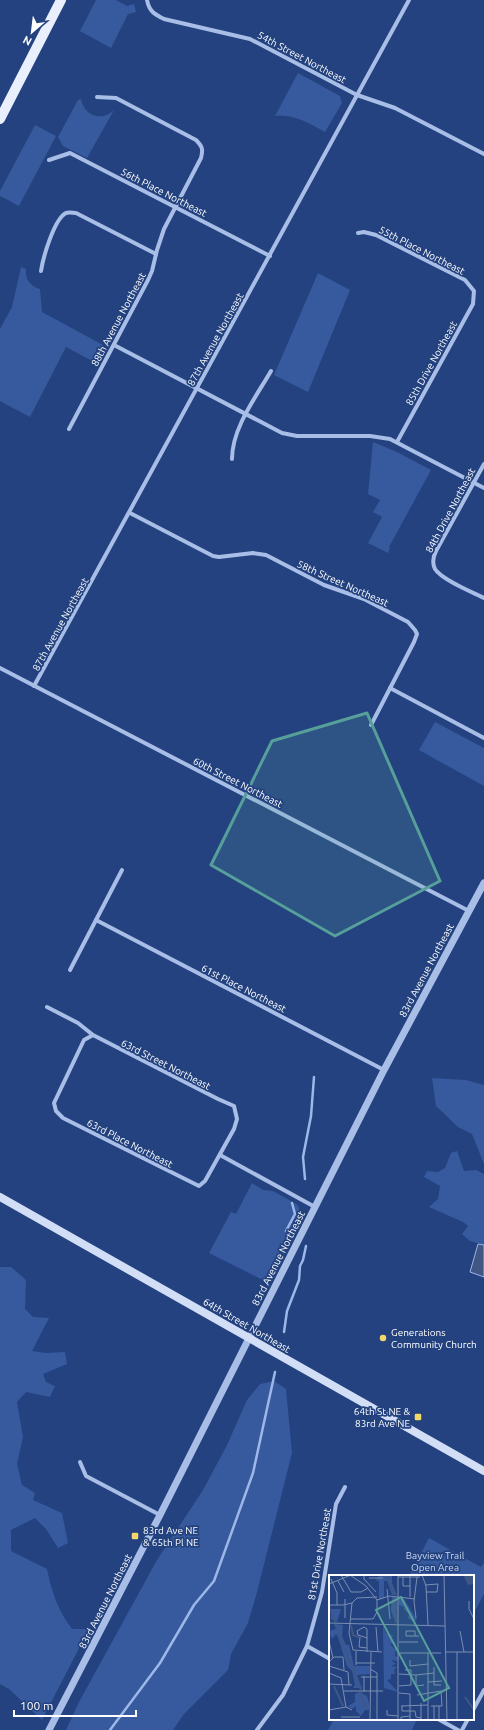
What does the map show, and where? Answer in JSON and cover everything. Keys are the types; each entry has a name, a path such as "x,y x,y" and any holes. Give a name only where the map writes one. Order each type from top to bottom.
{"main road":[{"path":"0,119 61,0"},
{"name":"64th Street Northeast","path":"0,1197 484,1471"}],"street":[{"name":"54th Street Northeast","path":"147,0 149,8 153,13 173,22 250,39 357,95 395,108 484,154"},
{"name":"87th Avenue Northeast","path":"34,686 410,0"},
{"name":"88th Avenue Northeast","path":"69,428 150,276 160,240 201,158 203,150 202,145 196,140 116,98 97,98"},
{"name":"56th Place Northeast","path":"49,160 70,153 270,256"},
{"path":"41,271 47,245 59,221 66,213 76,213 156,254"},
{"name":"55th Place Northeast","path":"358,233 364,232 376,235 465,280 474,291"},
{"name":"85th Drive Northeast","path":"397,442 473,304 474,291"},
{"path":"114,345 246,415 288,435 370,436 397,442 484,488"},
{"path":"232,459 232,450 236,433 271,370"},
{"name":"84th Drive Northeast","path":"484,464 434,556 434,565 441,576 484,598"},
{"name":"58th Street Northeast","path":"130,513 213,556 219,557 253,553 266,556 324,585 364,599 408,622 415,630 416,634 414,642 390,688"},
{"name":"60th Street Northeast","path":"0,668 469,911"},
{"path":"371,725 390,688 484,738"},
{"path":"70,970 122,870"},
{"name":"83rd Avenue Northeast","path":"49,1730 250,1338 384,1070 484,883"},
{"name":"61st Place Northeast","path":"96,920 384,1070"},
{"name":"63rd Street Northeast","path":"47,1007 78,1023 93,1035 218,1100 234,1106 237,1118 234,1128 220,1155"},
{"name":"63rd Place Northeast","path":"93,1035 84,1040 54,1103 56,1111 63,1118 199,1186 205,1181 220,1155"},
{"path":"220,1155 315,1207"},
{"path":"80,1462 86,1476 160,1515"},
{"name":"81st Drive Northeast","path":"257,1730 283,1695 307,1646 322,1592 336,1504 344,1487"},
{"path":"307,1646 329,1658"},
{"path":"474,1708 484,1690"},
{"path":"440,1720 458,1730"},
{"path":"462,1730 467,1720"}],"highlighted area":[{"path":"367,713 440,881 335,936 211,865 272,741"}],"green space":[{"path":"96,0 116,0 127,6 134,4 136,12 128,14 111,48 80,31"},
{"path":"298,73 340,96 342,103 325,132 307,122 289,116 275,116"},
{"path":"81,99 86,110 94,115 104,116 114,110 87,158 63,146 58,137 78,100"},
{"path":"35,125 56,136 19,206 0,196 0,191"},
{"path":"21,267 26,269 26,276 29,282 36,288 40,289 42,312 103,345 94,362 66,347 30,417 0,401 0,329 12,307"},
{"path":"318,273 350,290 308,392 274,375"},
{"path":"373,442 397,452 431,470 389,547 388,553 368,543 382,517 373,512 380,500 368,494"},
{"path":"435,722 484,748 484,786 419,750"},
{"path":"432,1078 466,1080 484,1085 484,1164 472,1134 458,1127 436,1106"},
{"path":"457,1151 464,1171 476,1170 484,1174 484,1245 470,1241 462,1234 468,1226 463,1222 429,1207 438,1199 440,1186 424,1177 427,1171 438,1172 445,1168 451,1153"},
{"path":"252,1183 263,1190 273,1191 298,1205 300,1212 265,1281 209,1253 231,1212 236,1214"},
{"path":"0,1267 11,1267 26,1280 25,1309 33,1317 49,1318 32,1351 46,1353 65,1352 67,1364 43,1374 46,1382 55,1386 50,1397 26,1392 17,1402 23,1437 17,1464 22,1485 35,1493 33,1500 62,1513 68,1543 58,1548 46,1529 35,1518 11,1530 11,1551 47,1569 56,1600 67,1622 72,1629 89,1629 42,1720 9,1689 0,1684"},
{"path":"274,1381 286,1389 292,1453 256,1596 248,1623 231,1654 228,1670 184,1714 173,1730 66,1730 79,1702 157,1560 203,1490 227,1445 247,1400 260,1384"},
{"name":"Bayview Trail Open Area","path":"429,1538 481,1567 484,1563 484,1594 474,1613 474,1575 410,1575"},
{"path":"333,1720 417,1720 412,1730 328,1730"}],"shaded area":[{"path":"478,1244 484,1245 484,1277 470,1272"}],"waterway":[{"path":"305,1179 303,1157 311,1116 314,1077"},
{"path":"286,1231 295,1214 292,1203"},
{"path":"284,1332 287,1311 299,1280 300,1266 306,1246"},
{"path":"110,1730 160,1663 194,1605 214,1581 253,1473 275,1372"}],"place":[{"name":"Generations Community Church","path":"383,1338"},
{"name":"64th St NE & 83rd Ave NE","path":"418,1417"},
{"name":"83rd Ave NE & 65th Pl NE","path":"135,1536"}]}
